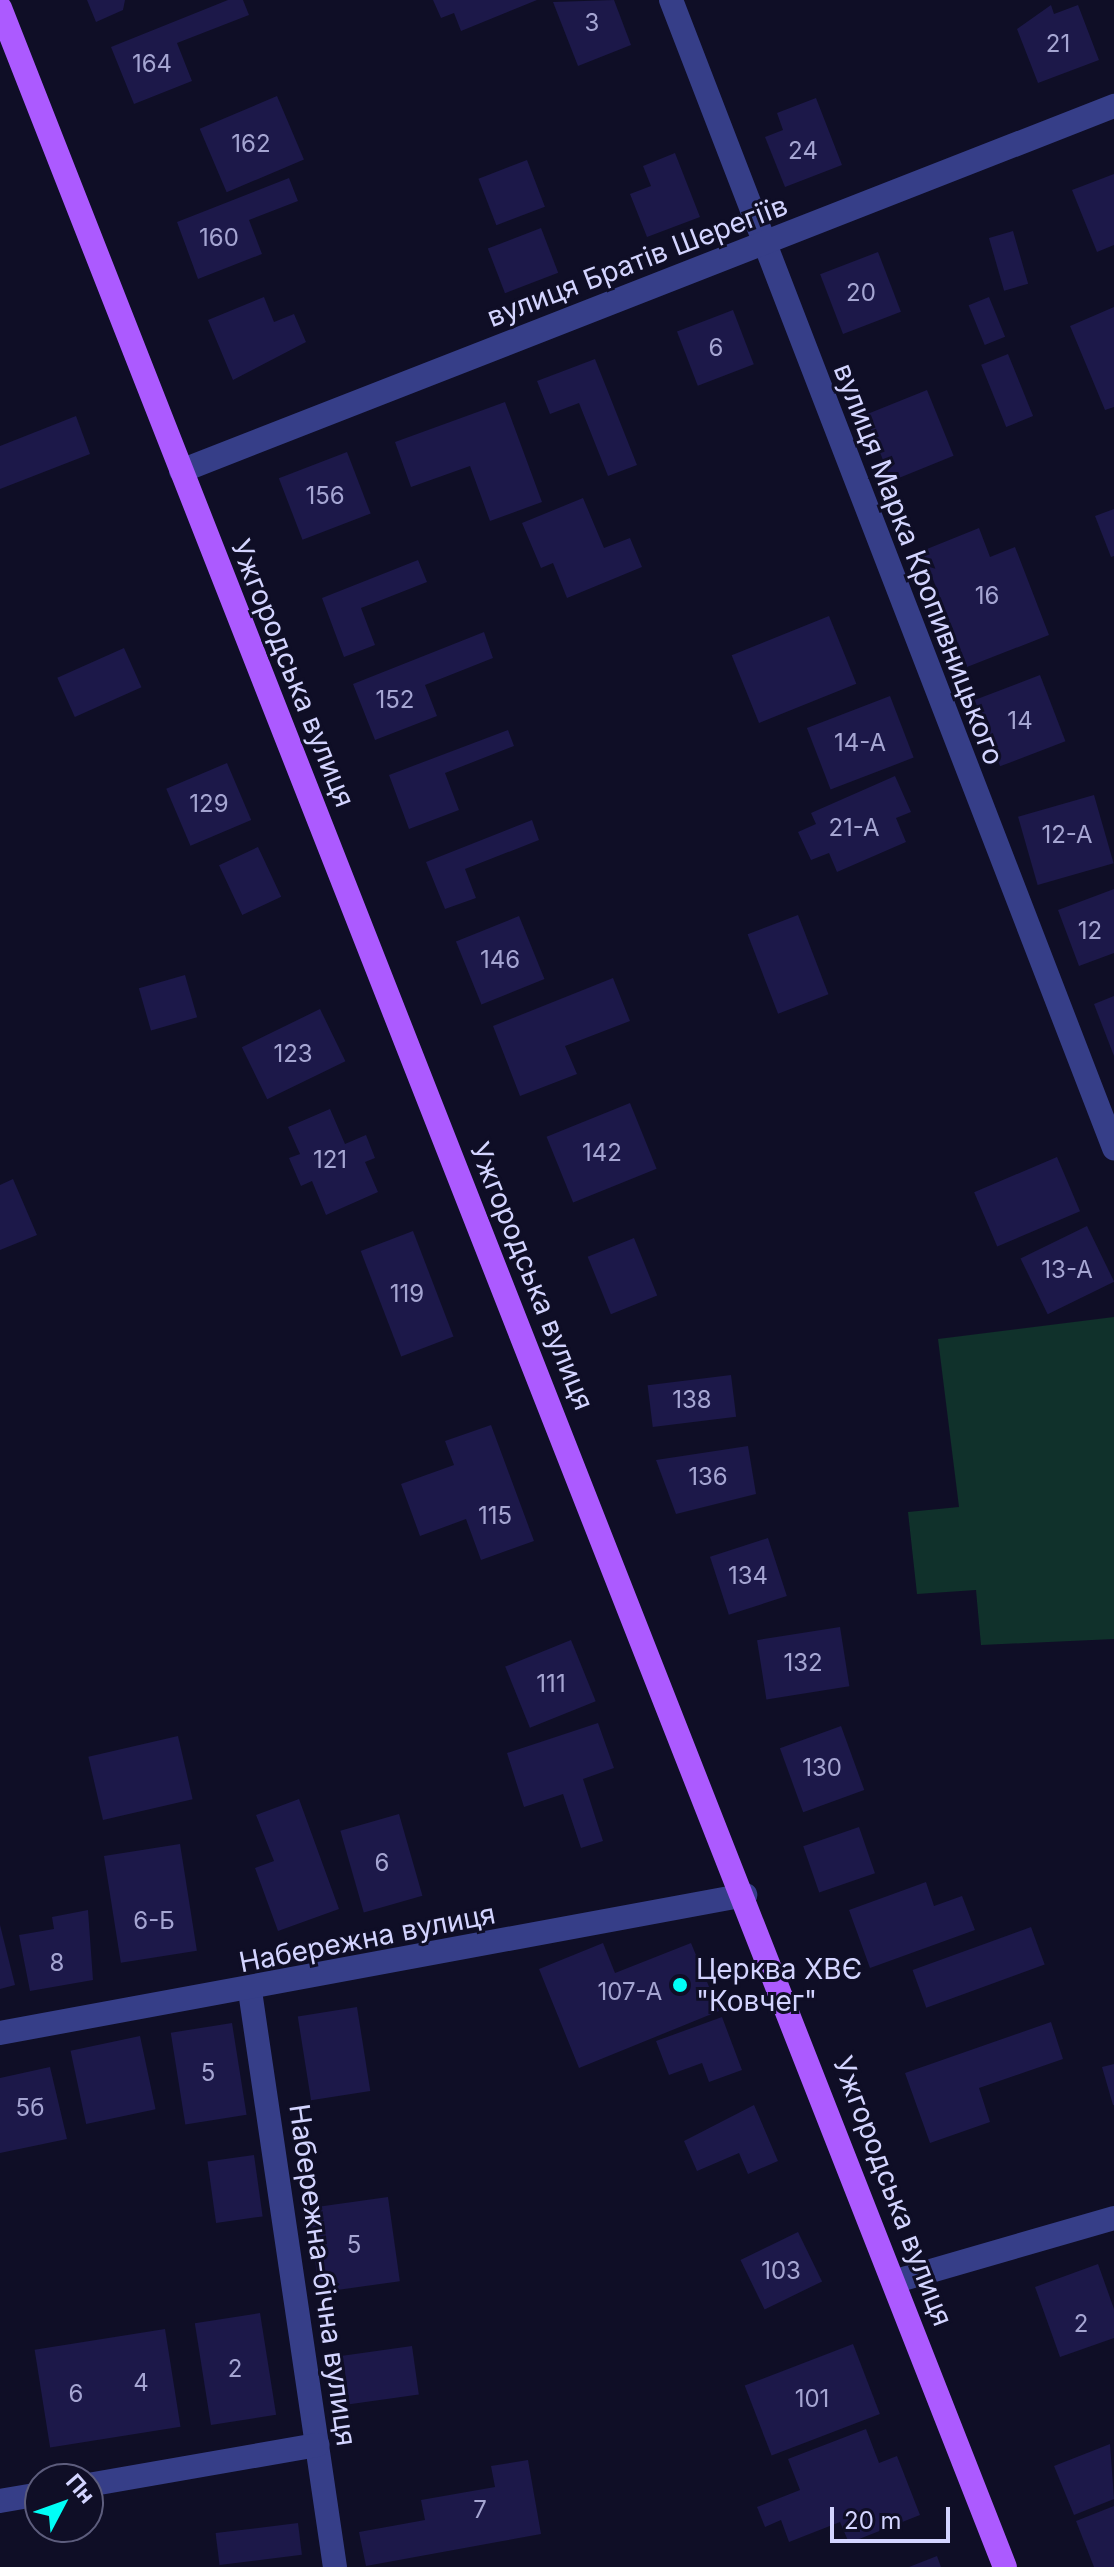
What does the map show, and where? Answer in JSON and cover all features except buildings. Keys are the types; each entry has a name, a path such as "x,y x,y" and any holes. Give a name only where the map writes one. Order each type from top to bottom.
{"main road":[{"name":"Ужгородська вулиця","path":"0,8 745,1895 1005,2567"}],"street":[{"name":"вулиця Марка Кропивницького","path":"671,0 1114,1148"},
{"name":"вулиця Братів Шерегіїв","path":"181,471 1114,106"},
{"name":"Набережна вулиця","path":"0,2033 250,1991 745,1895"},
{"name":"Набережна-бічна вулиця","path":"250,1991 335,2567"},
{"path":"896,2281 1114,2218"},
{"path":"104,2482 318,2445"},
{"path":"0,2501 24,2497"}],"green space":[{"path":"1114,1317 1114,1639 981,1645 976,1590 917,1594 908,1512 959,1507 938,1339"}],"place":[{"name":"Церква ХВЄ \"Ковчег\"","path":"680,1985"}]}
